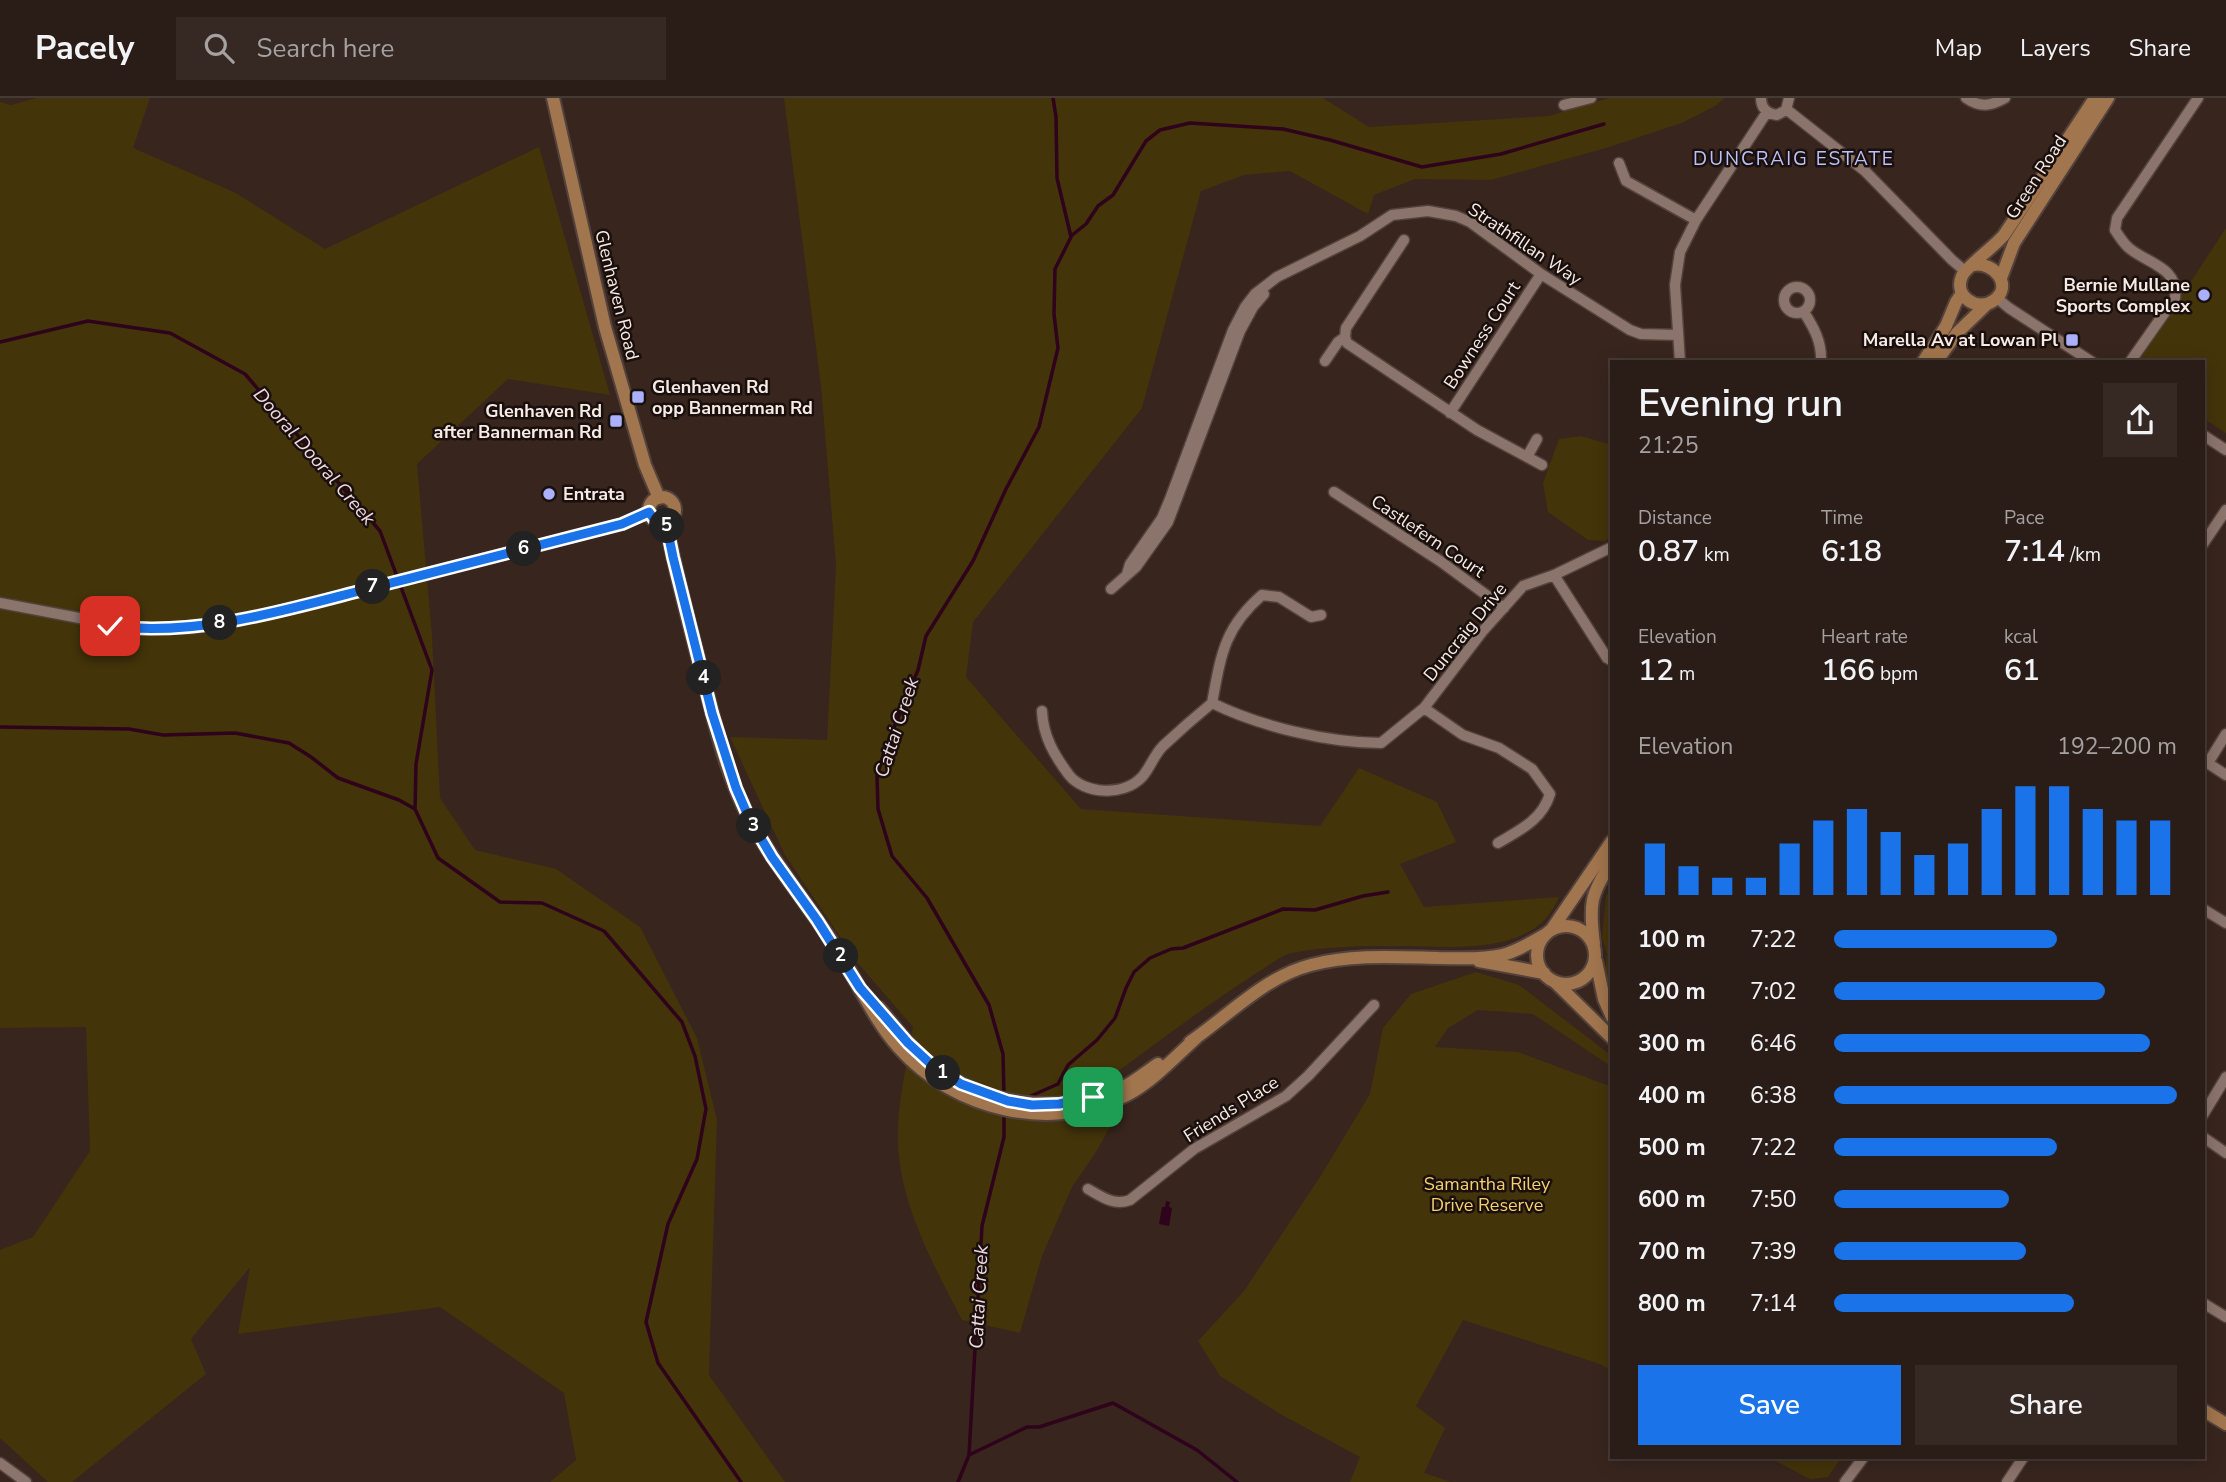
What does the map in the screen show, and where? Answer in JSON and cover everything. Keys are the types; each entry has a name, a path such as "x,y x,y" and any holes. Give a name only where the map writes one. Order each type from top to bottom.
{"main road":[{"name":"Glenhaven Road","path":"553,98 606,327 645,466 659,498"},
{"name":"Green Road","path":"1969,268 2004,236 2095,98"},
{"name":"Green Road","path":"2001,278 2014,243 2108,98"},
{"path":"1937,360 1957,333 1992,301 2001,287 2001,278 1994,268 1988,265 1969,268 1960,282 1962,293 1971,303 1992,301"},
{"path":"1924,360 1946,326 1955,302 1962,293"},
{"path":"659,498 668,499 675,508 674,515 666,523 656,522 649,512 652,502 659,498"},
{"path":"666,523 712,713 736,788 749,818 860,988 908,1043 933,1066 983,1098 1030,1114 1062,1108 1098,1106 1125,1096 1145,1084 1196,1038 1263,988 1290,972 1311,965 1357,958 1465,958 1507,953 1561,926 1580,929 1592,942 1604,999 1610,1012"},
{"path":"1610,844 1540,943 1537,953 1539,964 1549,977 1610,1036"},
{"path":"1465,958 1549,977 1568,984 1580,981 1590,973 1595,954 1592,900 1598,883 1610,865"},
{"path":"2205,1411 2226,1424"}],"street":[{"path":"1564,105 1591,98"},
{"path":"1761,98 1767,112 1777,114 1788,103 1865,171 1952,260 1969,268"},
{"path":"1966,98 1983,106 2005,98"},
{"path":"2131,360 2175,298 2176,287 2172,278 2162,269 2121,239 2115,230 2117,218 2197,98"},
{"path":"1680,360 1675,285 1685,239 1767,112"},
{"path":"1619,163 1626,181 1696,220"},
{"name":"Strathfillan Way","path":"1111,589 1128,574 1130,564 1162,518 1233,330 1245,307 1255,294 1277,277 1360,236 1392,215 1428,211 1456,216 1470,222 1541,274 1630,330 1641,334 1678,335"},
{"path":"1325,361 1338,342 1345,337 1346,328 1404,240"},
{"name":"Bowness Court","path":"1450,413 1541,274"},
{"path":"1992,301 2009,308 2089,360"},
{"path":"1804,312 1819,339 1821,360"},
{"name":"Bowness Court","path":"1345,337 1351,348 1450,413 1542,465"},
{"path":"2205,436 2226,450"},
{"path":"1527,457 1537,439"},
{"name":"Castlefern Court","path":"1334,492 1440,561 1504,608"},
{"path":"2205,541 2226,510"},
{"path":"0,603 137,629 193,628 299,606 622,524 649,512"},
{"name":"Duncraig Drive","path":"1212,703 1241,717 1335,740 1381,743 1424,708 1482,632 1523,586 1554,575 1610,548"},
{"path":"1554,575 1610,660"},
{"path":"1042,711 1043,731 1058,760 1077,785 1095,790 1119,790 1141,778 1156,754 1212,703 1218,668 1231,629 1262,595 1279,597 1311,617 1321,615"},
{"path":"1424,708 1463,735 1499,748 1532,769 1550,794 1546,807 1532,823 1498,843"},
{"path":"2226,734 2206,762 2226,775"},
{"path":"2205,910 2226,923"},
{"name":"Friends Place","path":"1088,1189 1112,1202 1123,1203 1130,1200 1194,1149 1286,1096 1374,1005"},
{"path":"2205,1112 2226,1077"},
{"path":"2205,1139 2226,1153"},
{"path":"2205,1304 2226,1317"},
{"path":"1845,1482 1862,1459"},
{"path":"2007,1482 2022,1459"},
{"path":"0,1463 26,1482"}],"green space":[{"path":"36,98 150,98 133,148 234,192 325,249 539,147 610,395 508,379 417,464 432,636 440,798 475,850 556,869 640,927 697,1038 717,1120 709,1375 785,1482 550,1482 576,1460 564,1393 440,1307 238,1334 250,1267 191,1339 206,1374 72,1482 48,1482 0,1438 0,1250 33,1237 90,1151 86,1027 0,1028 0,102 11,105"},
{"path":"784,98 1323,98 1369,127 1549,116 1609,98 1725,98 1684,122 1606,148 1491,180 1415,179 1374,195 1368,214 1290,171 1244,175 1201,191 1142,408 973,622 966,677 1081,809 1320,826 1359,768 1437,802 1456,842 1400,864 1424,907 1559,897 1547,917 1531,930 1511,939 1489,944 1466,947 1345,947 1287,955 1219,998 1116,1073 1116,1116 1072,1187 1042,1256 1020,1333 962,1320 939,1275 909,1203 899,1153 900,1103 913,1027 857,962 785,855 730,737 827,740 836,565 821,386"},
{"name":"Bernie Mullane Sports Complex","path":"2226,228 2226,433 2205,419 2205,360 2139,360"},
{"path":"1581,436 1610,444 1610,537 1605,541 1588,540 1548,512 1543,483 1559,439"},
{"path":"1610,891 1610,990 1604,978 1607,954 1602,938 1606,896"},
{"name":"Samantha Riley Drive Reserve","path":"1476,972 1519,985 1610,1054 1610,1066 1533,1014 1478,1010 1448,1028 1435,1047 1518,1052 1610,1086 1610,1370 1600,1364 1463,1320 1416,1406 1445,1428 1424,1473 1451,1482 1350,1482 1360,1457 1282,1415 1220,1376 1198,1341 1244,1291 1320,1177 1370,1094 1383,1028 1411,994"},
{"path":"1772,1459 1840,1459 1828,1477 1810,1479"}],"shaded area":[{"path":"1166,1201 1170,1202 1169,1207 1172,1208 1169,1226 1159,1224"}],"waterway":[{"name":"Cattai Creek","path":"1004,1095 1003,1054 989,1005 927,898 892,856 878,809 877,776 885,749 918,670 926,636 973,561 1006,489 1039,427 1058,348 1054,314 1055,269 1071,237 1057,178 1053,98"},
{"path":"1071,236 1086,224 1098,206 1113,195 1146,141 1160,130 1190,123 1283,129 1422,167 1501,154 1604,124"},
{"name":"Dooral Dooral Creek","path":"0,342 88,321 170,333 245,374 380,531 432,670 416,764 415,809 438,858 500,902 542,903 604,931 682,1022 695,1056 706,1109 697,1159 668,1224 646,1322 658,1363 741,1482"},
{"path":"0,727 129,729 163,735 235,733 289,743 338,778 399,800 415,809"},
{"path":"1024,1099 1058,1084 1068,1065 1097,1040 1115,1018 1134,972 1150,958 1283,909 1315,910 1363,896 1388,892"},
{"name":"Cattai Creek","path":"958,1482 969,1455 982,1226 1004,1137 1004,1113"},
{"path":"969,1455 1027,1427 1039,1427 1113,1403 1197,1450 1237,1482"}],"place":[{"name":"Bernie Mullane Sports Complex","path":"2204,295"},
{"name":"Marella Av at Lowan Pl","path":"2072,340"},
{"name":"Glenhaven Rd opp Bannerman Rd","path":"638,397"},
{"name":"Glenhaven Rd after Bannerman Rd","path":"616,421"},
{"name":"Entrata","path":"549,494"}],"district":[{"name":"DUNCRAIG ESTATE","path":"1794,158"}],"route":[{"path":"110,626 137,629 193,628 271,613 622,524 649,512 656,522 666,523 712,713 736,788 749,818 860,988 908,1043 933,1066 961,1084 1008,1101 1032,1105 1059,1104 1093,1097"}]}
